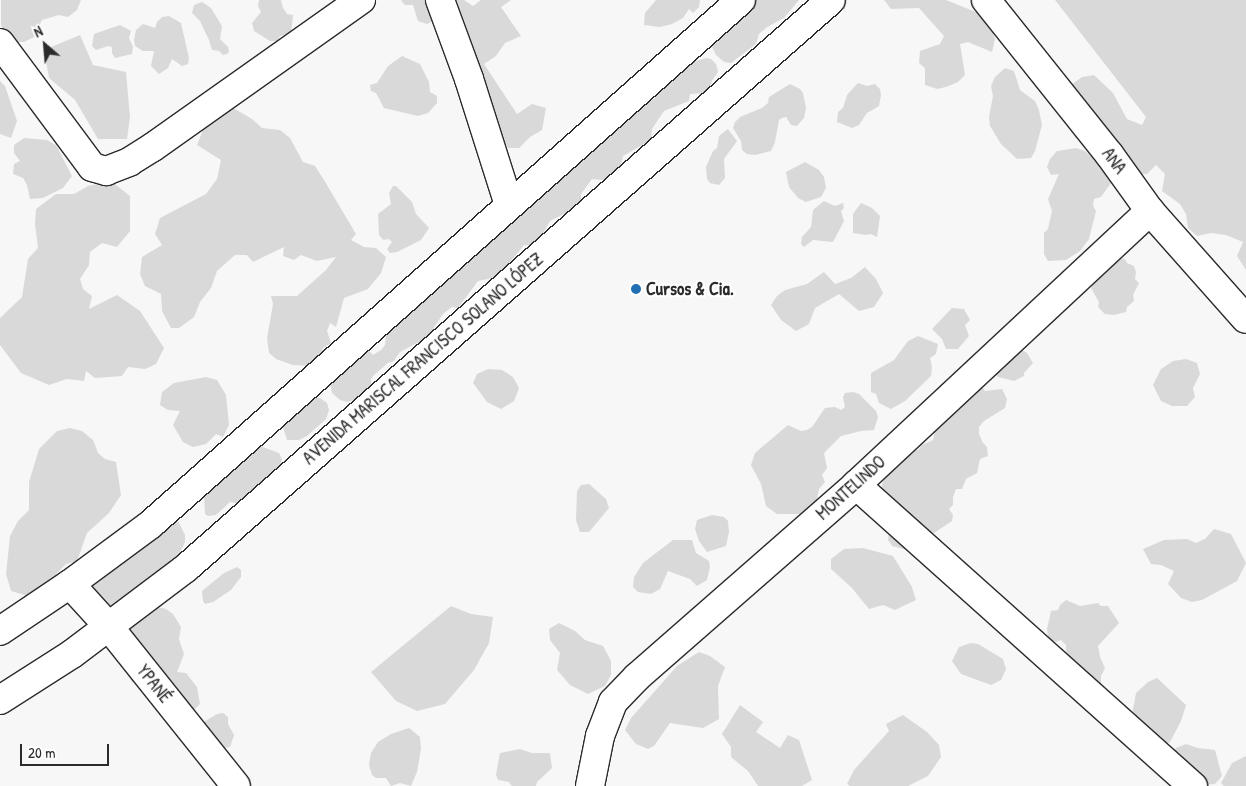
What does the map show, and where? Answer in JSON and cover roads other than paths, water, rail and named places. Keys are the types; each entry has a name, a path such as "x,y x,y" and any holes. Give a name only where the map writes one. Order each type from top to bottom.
{"street":[{"path":"0,43 92,167 106,171 129,162 153,147 361,0"},
{"path":"440,0 469,79 509,205"},
{"path":"0,631 70,584 151,524 741,0"},
{"name":"AVENIDA MARISCAL FRANCISCO SOLANO LÓPEZ","path":"0,700 109,628 186,568 831,0"},
{"name":"ANA","path":"986,0 1109,154 1150,211 1246,320"},
{"name":"MONTELINDO","path":"590,786 600,736 613,702 637,678 856,485 1150,211"},
{"path":"856,485 1193,786"},
{"name":"YPANÉ","path":"70,584 109,628 236,786"}],"place":[{"name":"Cursos & Cia.","path":"636,289"}]}
